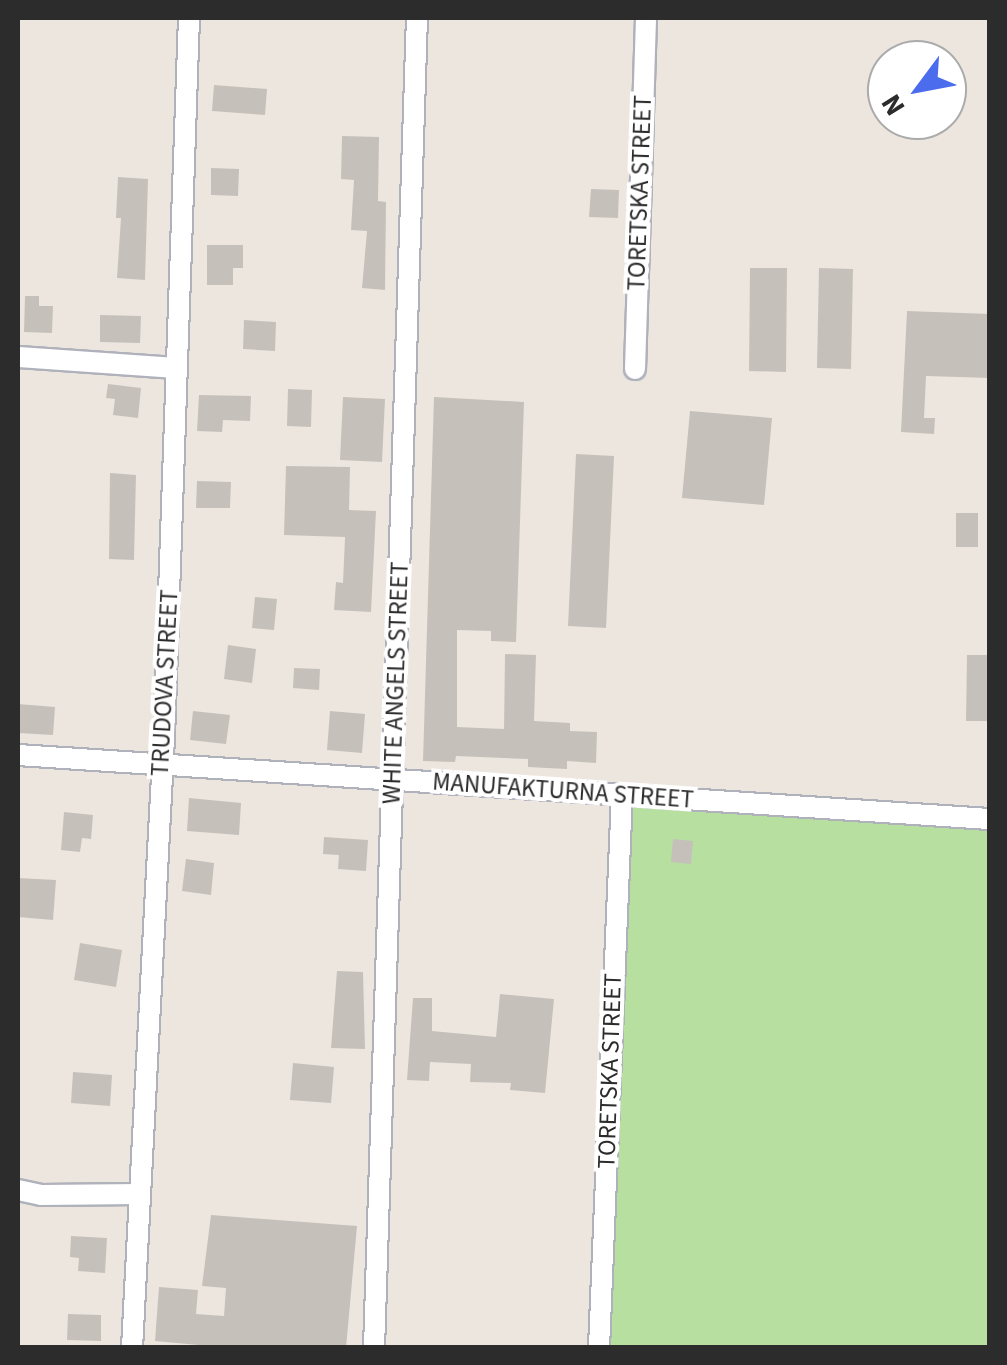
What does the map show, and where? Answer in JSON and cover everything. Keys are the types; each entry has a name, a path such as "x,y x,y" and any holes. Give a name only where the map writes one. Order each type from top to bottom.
{"street":[{"name":"TRUDOVA STREET","path":"132,1348 162,764 189,18"},
{"name":"WHITE ANGELS STREET","path":"374,1348 417,18"},
{"name":"TORETSKA STREET","path":"635,370 646,18"},
{"path":"18,356 177,368"},
{"name":"MANUFAKTURNA STREET","path":"18,754 990,819"},
{"name":"TORETSKA STREET","path":"599,1348 622,794"},
{"path":"18,1190 54,1195 140,1194"}],"green space":[{"path":"635,805 989,829 989,1347 607,1348 629,815"}],"building":[{"path":"214,85 267,89 265,115 212,111"},
{"path":"342,136 379,137 378,201 386,202 385,290 362,288 367,231 351,230 354,180 341,179"},
{"path":"211,168 239,169 238,196 211,195"},
{"path":"118,177 148,179 145,280 117,278 121,218 116,218"},
{"path":"591,189 619,190 618,218 589,217"},
{"path":"207,245 243,245 243,268 233,268 233,285 207,285"},
{"path":"750,268 787,268 786,372 749,371"},
{"path":"819,268 853,269 851,369 817,368"},
{"path":"25,296 39,296 39,306 53,306 52,333 24,332"},
{"path":"907,311 990,314 990,378 926,376 924,418 935,418 934,434 901,432"},
{"path":"100,315 141,316 140,343 100,342"},
{"path":"244,320 276,322 275,351 243,349"},
{"path":"108,384 141,388 138,418 113,415 115,399 106,398"},
{"path":"288,389 312,390 311,427 287,426"},
{"path":"199,395 251,396 250,421 223,420 222,432 197,431"},
{"path":"343,397 385,399 382,462 340,460"},
{"path":"434,397 524,402 516,642 491,641 491,631 457,630 457,727 504,729 505,654 536,655 534,721 570,723 570,731 597,732 596,763 567,761 567,769 528,767 528,759 456,756 455,762 423,761"},
{"path":"690,411 772,418 764,505 682,498"},
{"path":"576,454 614,456 606,628 568,626"},
{"path":"286,466 350,467 349,510 376,511 371,612 334,610 336,582 343,583 345,537 284,535"},
{"path":"110,473 136,475 134,560 109,559"},
{"path":"197,481 231,482 230,508 196,508"},
{"path":"956,513 978,513 978,547 956,547"},
{"path":"255,597 277,599 274,630 252,628"},
{"path":"228,645 256,649 252,683 224,679"},
{"path":"967,655 990,655 990,721 966,721"},
{"path":"294,668 320,669 319,690 293,688"},
{"path":"18,704 55,707 53,735 18,733"},
{"path":"193,711 230,715 226,744 190,740"},
{"path":"330,711 365,714 362,753 327,750"},
{"path":"189,798 241,803 239,835 187,831"},
{"path":"64,812 93,815 91,839 82,838 80,852 61,850"},
{"path":"324,837 368,840 366,871 338,869 339,855 323,854"},
{"path":"673,839 693,841 691,864 671,862"},
{"path":"186,859 214,863 211,895 182,891"},
{"path":"18,878 56,880 53,920 18,917"},
{"path":"80,943 122,950 116,987 74,980"},
{"path":"337,971 363,972 365,1049 331,1048"},
{"path":"500,994 554,999 545,1093 510,1090 511,1083 470,1082 471,1064 430,1062 429,1081 407,1080 413,998 432,998 432,1031 496,1037"},
{"path":"293,1063 334,1067 331,1103 290,1100"},
{"path":"73,1072 112,1075 110,1106 71,1103"},
{"path":"211,1215 357,1226 346,1348 231,1348 155,1341 159,1287 198,1290 196,1314 224,1316 226,1288 202,1286"},
{"path":"71,1236 107,1238 105,1273 78,1271 79,1258 70,1257"},
{"path":"68,1314 101,1315 101,1341 67,1340"}]}
